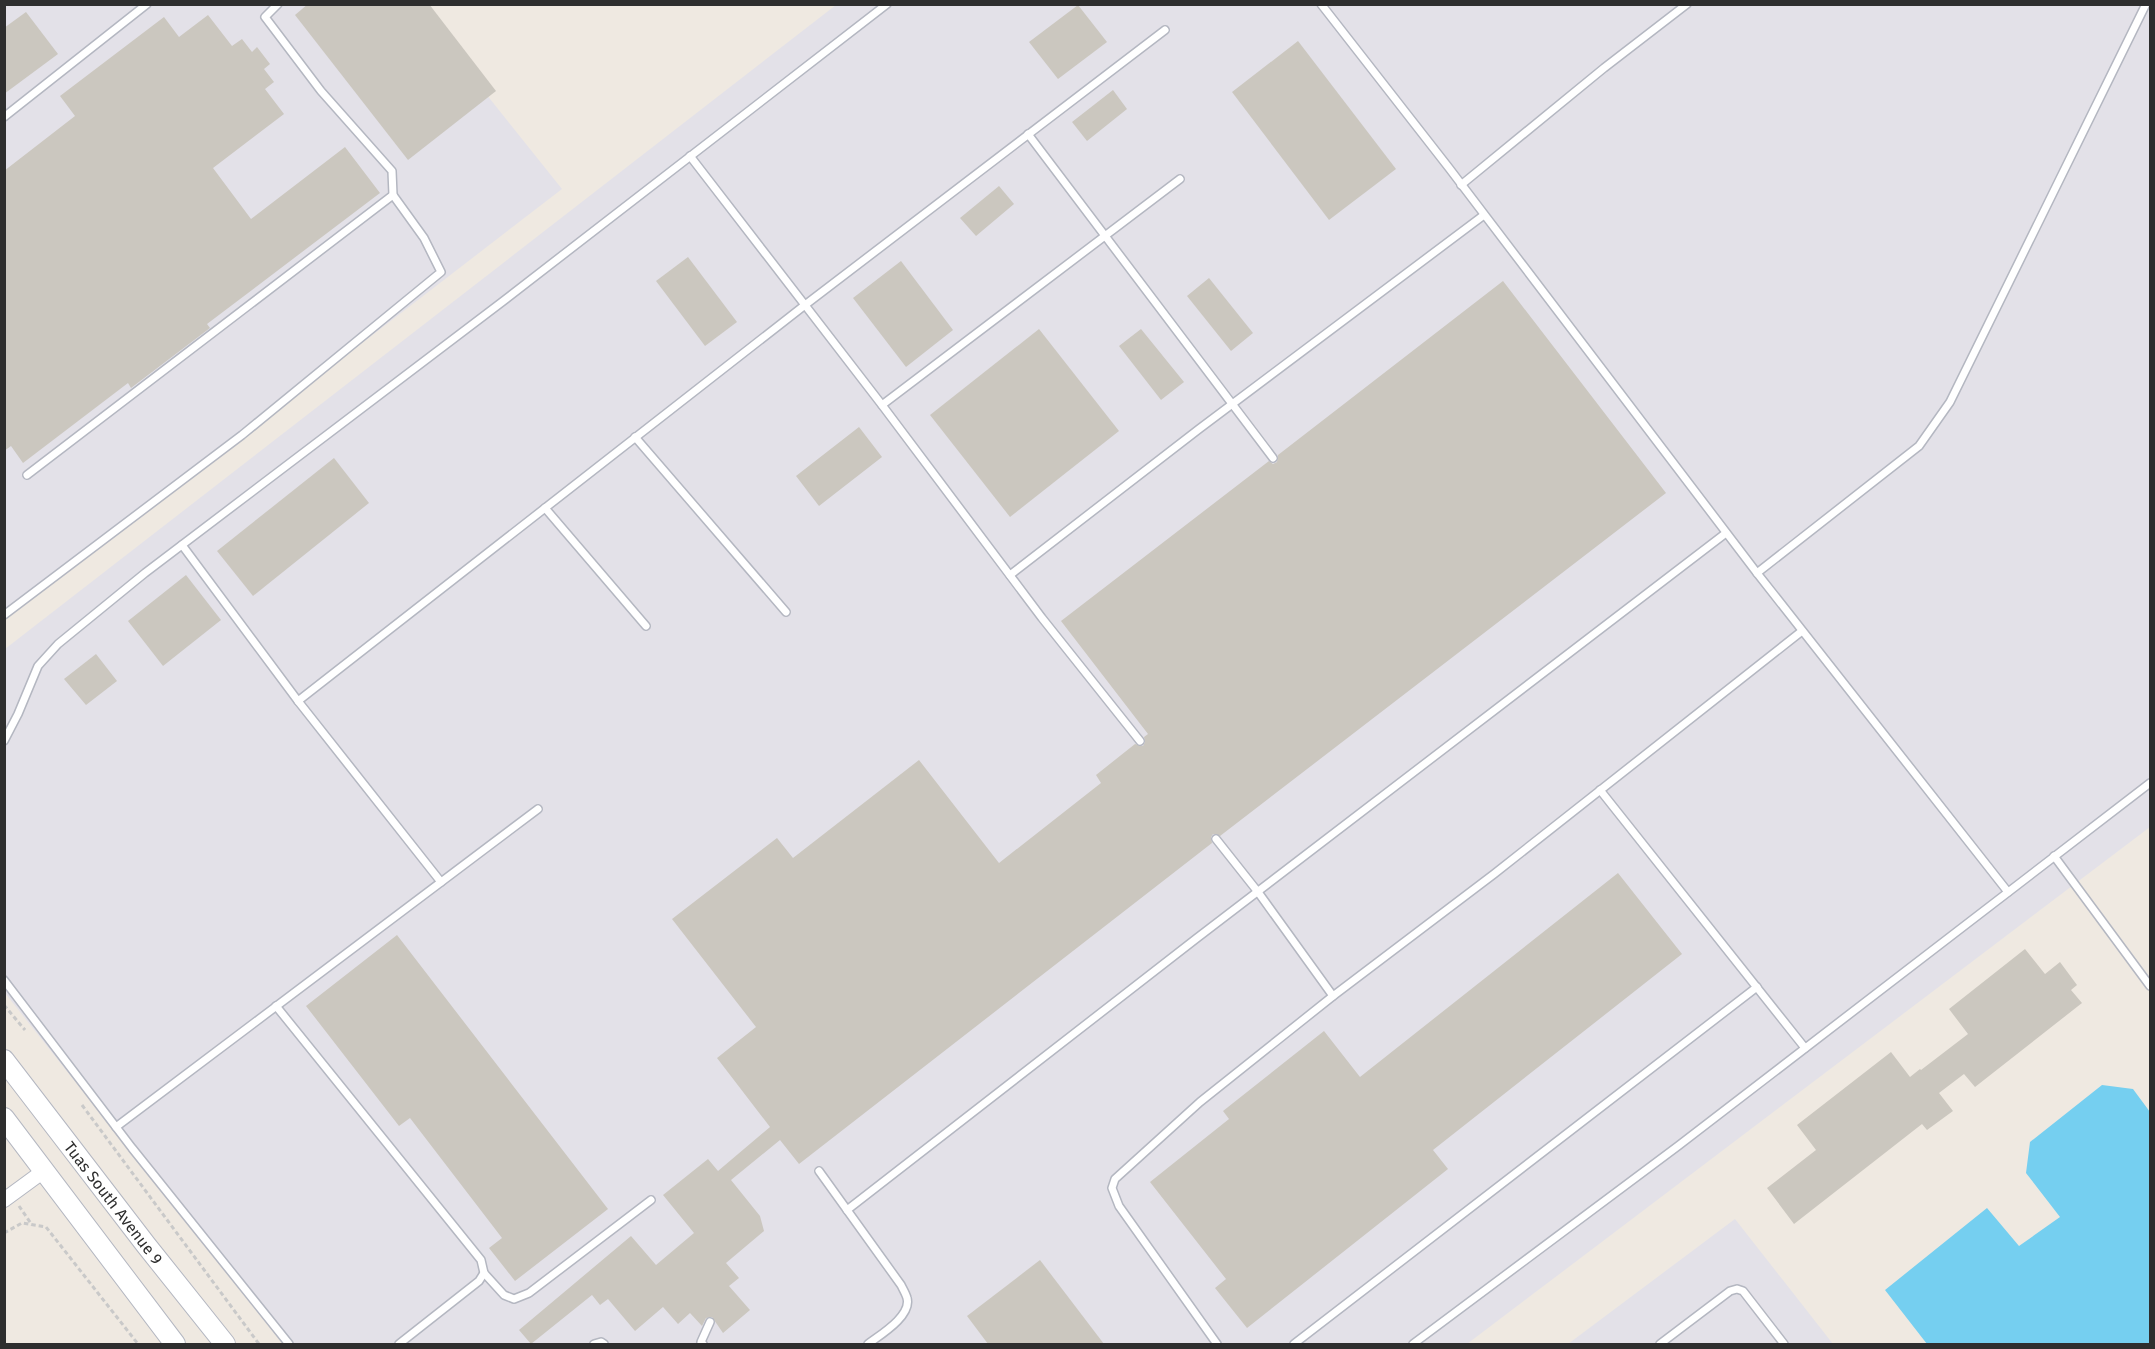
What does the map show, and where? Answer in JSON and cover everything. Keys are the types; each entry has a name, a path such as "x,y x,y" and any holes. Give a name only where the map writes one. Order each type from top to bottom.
{"street":[{"name":"Tuas South Avenue 9","path":"4,1060 225,1344"},
{"name":"Tuas South Avenue 9","path":"4,1118 175,1344"},
{"path":"4,1200 45,1170"}],"lane":[{"path":"4,117 147,4"},
{"path":"4,615 242,435 441,272 424,238 393,195 392,171 321,91 265,17 279,4"},
{"path":"4,741 38,666 58,644 182,545 887,4"},
{"path":"1321,4 1726,533 2008,892"},
{"path":"1461,185 1604,68 1687,4"},
{"path":"1757,573 1919,446 1950,402 2146,4"},
{"path":"298,701 805,304 1165,30"},
{"path":"1028,134 1273,458"},
{"path":"690,156 1010,575 1140,741"},
{"path":"882,405 1179,179"},
{"path":"27,475 393,195"},
{"path":"1010,575 1232,404 1484,215"},
{"path":"635,437 786,612"},
{"path":"546,508 646,626"},
{"path":"847,1210 1726,533"},
{"path":"182,545 298,701 441,882"},
{"path":"1217,1344 1119,1206 1112,1188 1116,1179 1200,1102 1802,631"},
{"path":"1413,1344 2151,783"},
{"path":"1600,790 1805,1048"},
{"path":"116,1126 538,809"},
{"path":"1216,839 1258,892 1333,996"},
{"path":"2054,856 2151,986"},
{"path":"4,980 116,1126 289,1344"},
{"path":"1294,1344 1756,987"},
{"path":"276,1006 482,1260 484,1273 504,1295 514,1299 529,1293 651,1200"},
{"path":"819,1171 901,1285 908,1299 907,1310 894,1324 868,1344"},
{"path":"399,1344 479,1281 484,1273"},
{"path":"1660,1344 1730,1291 1737,1289 1743,1291 1784,1344"},
{"path":"703,1344 701,1342 711,1322"},
{"path":"594,1344 601,1342 604,1344"}],"path":[{"path":"4,1005 30,1035"},
{"path":"78,1100 259,1344"},
{"path":"4,1233 22,1223 46,1227 138,1344"}],"shaded area":[{"path":"4,5 415,5 562,189 5,618"},
{"path":"836,5 2150,5 2150,827 1467,1344 283,1344 5,993 5,649"},
{"path":"1735,1219 1833,1344 1568,1344"}],"water":[{"path":"2102,1085 2133,1089 2150,1112 2150,1344 1927,1344 1885,1290 1987,1208 2019,1246 2060,1217 2026,1173 2030,1142"}],"building":[{"path":"308,4 429,4 496,91 408,160 295,15"},
{"path":"1078,5 1107,42 1058,79 1029,42"},
{"path":"26,12 58,54 4,94 4,28"},
{"path":"208,15 232,46 242,39 252,52 257,47 270,64 264,69 274,82 265,89 284,114 213,168 251,219 345,147 380,193 207,324 210,328 131,388 128,383 23,463 11,446 4,451 4,171 75,116 60,96 164,17 179,37"},
{"path":"1298,41 1396,169 1329,220 1232,92"},
{"path":"1113,90 1127,109 1087,141 1072,122"},
{"path":"999,186 1014,204 976,236 960,218"},
{"path":"688,257 737,322 705,346 656,281"},
{"path":"901,261 953,330 906,367 853,298"},
{"path":"1209,278 1253,333 1231,351 1187,296"},
{"path":"1503,281 1666,493 1220,836 1213,834 1212,843 799,1164 780,1140 731,1180 760,1216 764,1231 726,1263 739,1278 729,1286 750,1310 723,1333 712,1317 706,1318 702,1326 690,1313 678,1324 663,1307 635,1331 608,1299 600,1305 592,1295 531,1344 519,1330 631,1236 656,1265 694,1233 663,1195 708,1159 718,1171 770,1127 717,1058 756,1027 672,919 777,838 793,858 919,760 999,863 1101,783 1096,775 1135,744 1143,746 1144,737 1148,734 1061,621 1269,461 1273,464 1277,462 1278,455"},
{"path":"1039,329 1119,431 1010,517 930,415"},
{"path":"1141,329 1184,382 1161,400 1119,346"},
{"path":"859,427 882,457 819,506 796,476"},
{"path":"334,458 369,503 253,596 217,551"},
{"path":"186,575 221,620 163,666 128,621"},
{"path":"96,654 117,681 86,705 64,679"},
{"path":"1618,873 1682,954 1433,1150 1448,1169 1247,1328 1215,1288 1226,1279 1150,1182 1229,1119 1223,1111 1324,1031 1360,1077"},
{"path":"397,935 608,1209 515,1281 489,1248 502,1238 410,1118 399,1126 306,1006"},
{"path":"2025,949 2045,974 2060,962 2077,985 2071,990 2082,1003 1975,1087 1964,1074 1939,1093 1953,1111 1927,1130 1922,1124 1794,1224 1767,1188 1816,1150 1797,1125 1891,1052 1910,1077 1968,1034 1949,1009"},
{"path":"1040,1260 1104,1344 988,1344 967,1316"}]}
